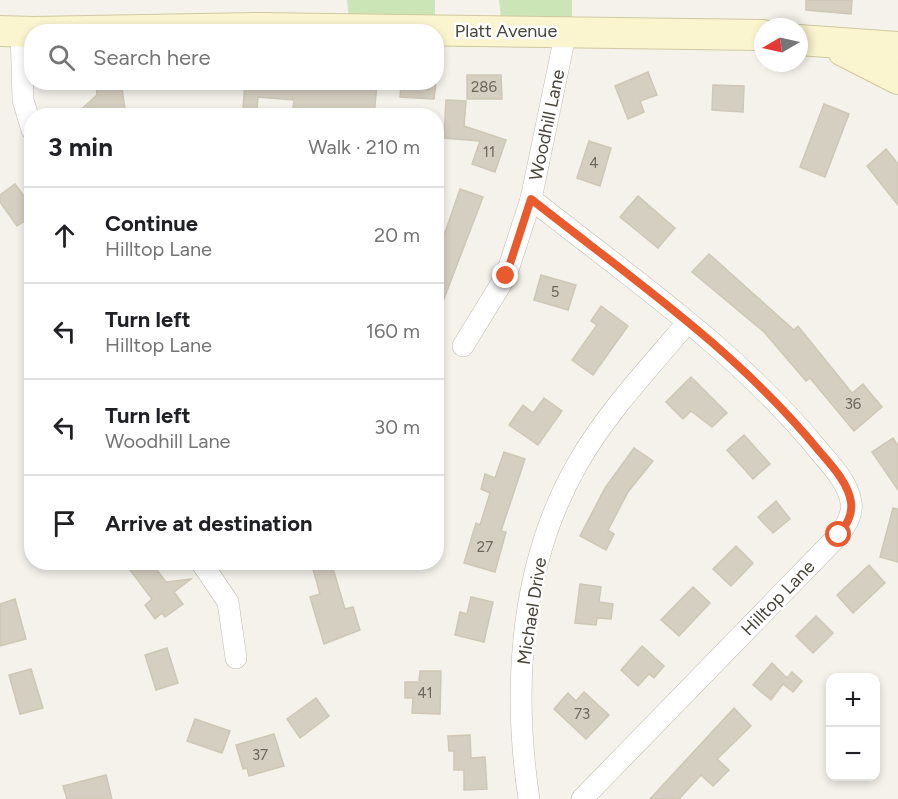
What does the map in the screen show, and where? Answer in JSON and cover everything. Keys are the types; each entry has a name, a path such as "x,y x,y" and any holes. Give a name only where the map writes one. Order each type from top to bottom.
{"main road":[{"name":"Platt Avenue","path":"444,30 754,35"},
{"path":"808,41 898,47"},
{"path":"829,44 898,79"}],"street":[{"path":"21,31 23,100 25,108"},
{"name":"Woodhill Lane","path":"463,346 506,276 531,199 566,31"},
{"name":"Hilltop Lane","path":"531,199 746,370 791,416 838,475 852,504 849,520 839,535 582,799"},
{"name":"Michael Drive","path":"529,799 521,747 519,688 531,597 541,552 562,492 579,461 598,433 687,323"},
{"path":"206,570 228,602 236,658"}],"green space":[{"path":"347,0 435,0 435,16 349,19"},
{"path":"499,0 572,0 572,18 501,18"}],"building":[{"path":"806,0 852,0 851,14 806,10"},
{"path":"648,72 657,95 640,101 644,112 628,119 615,86"},
{"path":"467,75 501,75 502,99 467,99"},
{"path":"713,85 744,86 743,112 712,110"},
{"path":"97,90 122,90 125,108 83,108 97,95"},
{"path":"244,90 376,90 375,108 293,108 294,100 258,97 257,108 243,108"},
{"path":"400,90 435,90 434,99 400,97"},
{"path":"446,100 466,101 464,126 506,140 495,172 472,164 480,141 444,138"},
{"path":"824,104 849,114 825,177 800,167"},
{"path":"589,141 611,148 600,186 577,178"},
{"path":"886,149 898,164 898,205 867,166"},
{"path":"15,184 24,196 24,221 17,226 0,202 0,195"},
{"path":"460,189 483,197 444,299 444,236"},
{"path":"638,196 675,228 658,248 620,217"},
{"path":"709,254 794,330 798,326 852,393 863,384 882,407 854,431 810,378 806,381 764,332 692,272"},
{"path":"541,275 576,285 568,310 534,300"},
{"path":"601,306 628,326 593,375 572,360 597,325 591,321"},
{"path":"691,377 727,413 712,427 691,411 683,419 666,402"},
{"path":"544,398 562,411 538,445 509,425 523,405 533,413"},
{"path":"744,435 770,464 753,479 727,450"},
{"path":"893,438 898,446 898,490 872,452"},
{"path":"634,448 653,461 628,492 608,530 614,534 606,550 580,536 605,488"},
{"path":"504,452 525,459 501,531 506,532 495,572 464,563 476,523 480,525 490,493 481,489 485,474 495,478"},
{"path":"776,501 790,519 773,533 758,517"},
{"path":"893,508 898,509 898,562 880,557"},
{"path":"736,546 753,563 731,586 713,569"},
{"path":"869,565 885,583 853,613 837,595"},
{"path":"130,570 157,570 166,582 191,579 174,592 183,604 165,617 162,613 155,619 145,605 152,599"},
{"path":"313,570 333,570 345,609 353,607 360,630 324,644 310,597 320,594"},
{"path":"580,584 601,587 599,602 613,604 611,619 597,618 596,625 575,623"},
{"path":"693,587 710,603 679,636 661,620"},
{"path":"471,597 493,602 484,642 455,635 460,612 467,614"},
{"path":"15,599 26,639 0,646 0,604"},
{"path":"816,616 833,633 813,653 796,636"},
{"path":"642,646 664,666 654,678 649,674 638,686 621,670"},
{"path":"167,648 178,683 156,690 145,655"},
{"path":"772,663 787,678 792,672 802,681 793,692 783,684 771,700 753,685"},
{"path":"31,669 43,708 20,714 9,675"},
{"path":"420,671 441,671 440,714 412,713 413,698 405,698 405,682 419,682"},
{"path":"584,692 609,715 586,739 554,709 568,693 576,701"},
{"path":"316,698 329,716 300,738 287,719"},
{"path":"734,708 751,726 717,759 729,770 713,786 701,775 679,799 650,799"},
{"path":"195,719 230,731 222,753 187,741"},
{"path":"274,734 284,766 249,776 247,768 243,769 236,745"},
{"path":"470,735 471,758 485,757 487,789 464,790 464,770 454,770 454,751 449,751 448,736"},
{"path":"106,775 112,799 67,799 63,786"}],"route":[{"path":"506,276 531,199 746,370 791,416 838,475 848,492 852,504 849,520 839,535"}]}
